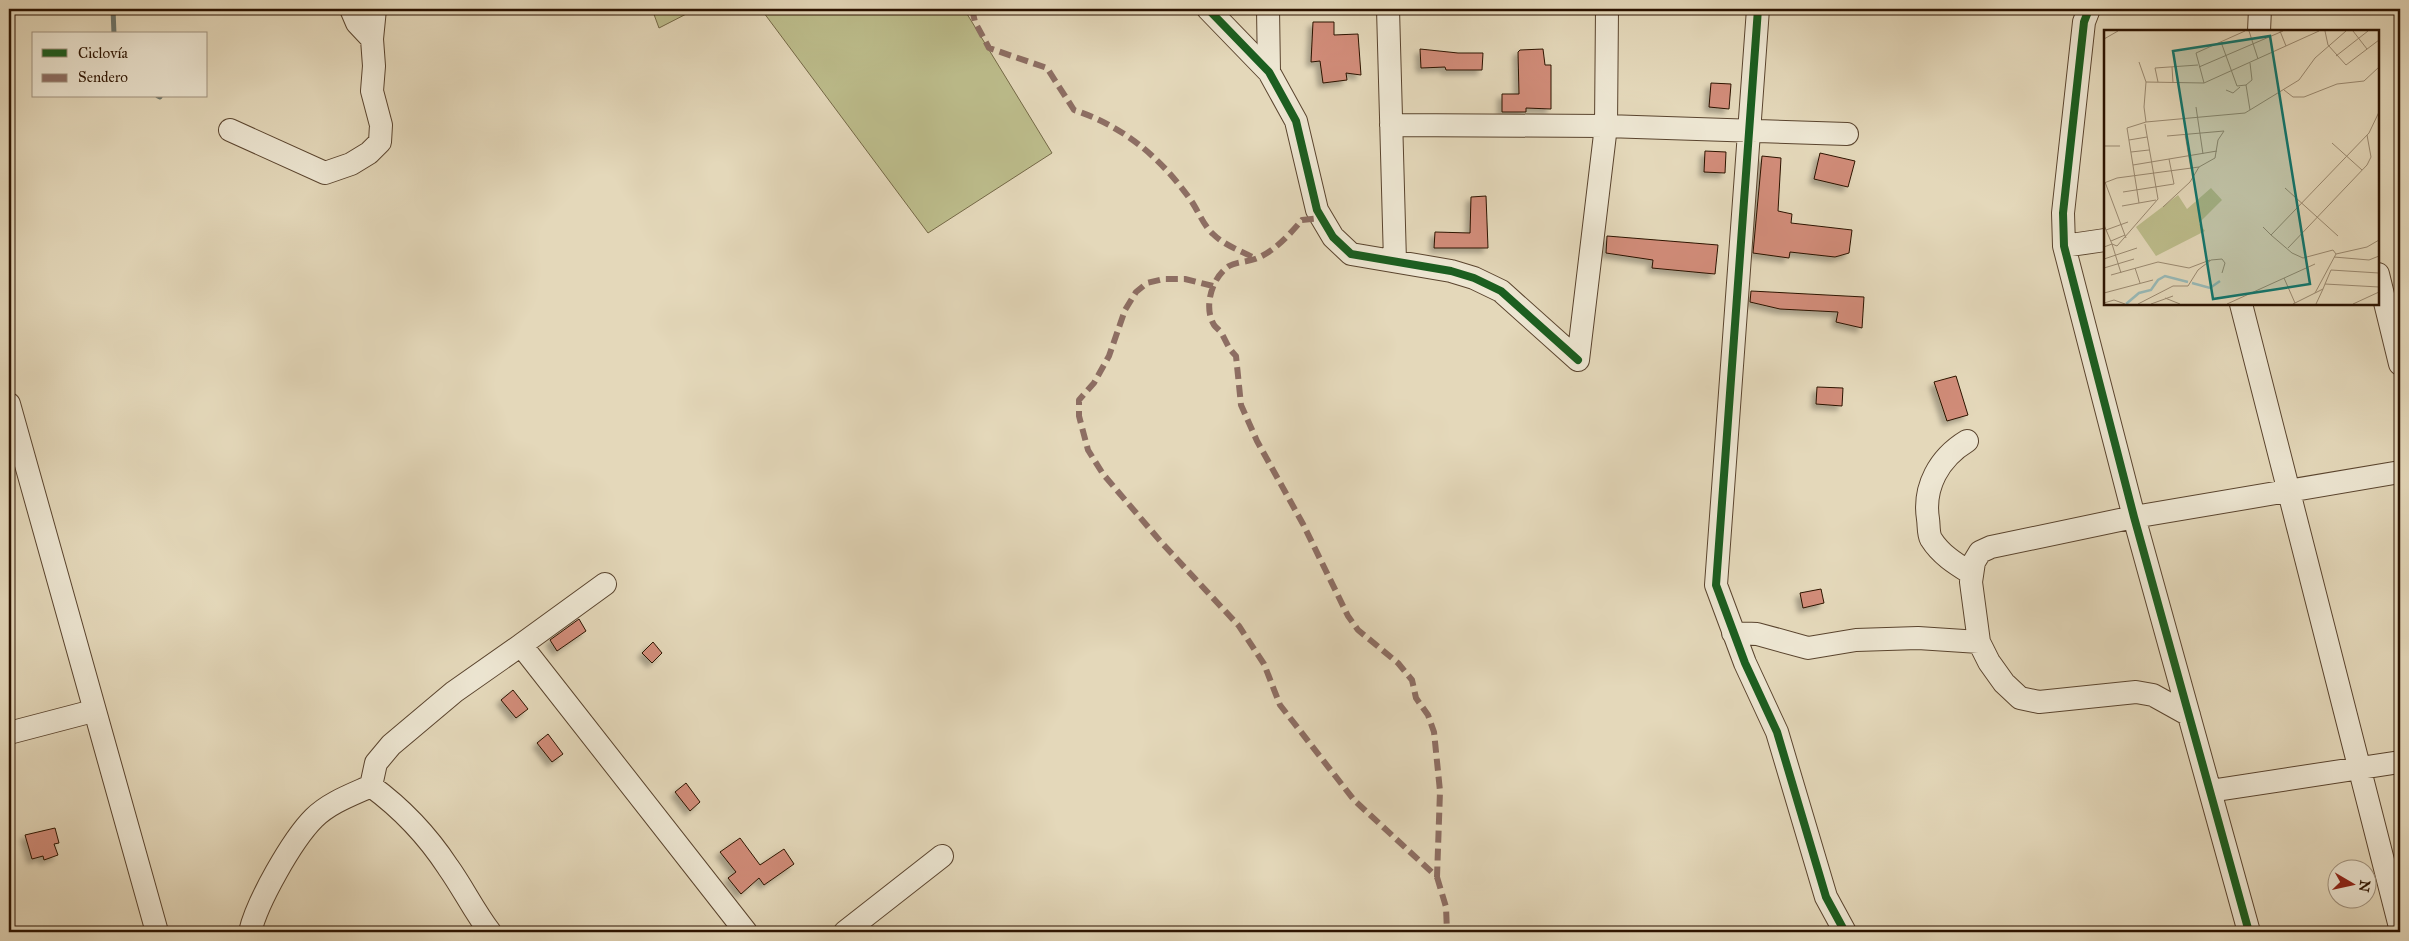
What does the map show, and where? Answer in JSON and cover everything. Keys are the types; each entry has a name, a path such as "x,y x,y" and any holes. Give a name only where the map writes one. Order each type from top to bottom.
{"street":[{"path":"351,9 357,22 372,39"},
{"path":"230,130 325,173 351,164 369,153 380,142 382,124 372,91 374,66 372,39 375,9"},
{"path":"1208,9 1269,72 1296,121 1317,210 1333,237 1351,254 1450,271 1474,278 1500,291 1578,360 1606,126 1608,9"},
{"path":"1268,9 1269,72"},
{"path":"1388,9 1395,261"},
{"path":"1758,9 1716,585 1733,633 1778,732 1826,897 1845,932"},
{"path":"2089,9 2084,22 2063,213 2064,246 2134,517 2249,932"},
{"path":"2258,30 2260,9"},
{"path":"1391,125 1606,126 1847,134"},
{"path":"2064,246 2104,240"},
{"path":"2379,278 2400,364"},
{"path":"2241,305 2400,927"},
{"path":"9,404 93,711 157,932"},
{"path":"1967,441 1955,448 1934,474 1926,504 1930,537 1946,558 1972,574"},
{"path":"2189,715 2153,695 2136,692 2039,702 2020,698 2004,683 1989,662 1979,642 1971,582 1974,562 1980,552 1991,547 2134,517 2400,472"},
{"path":"371,786 376,763 391,745 454,692 605,584"},
{"path":"1733,633 1757,634 1808,648 1856,640 1918,638 1979,642"},
{"path":"521,645 746,932"},
{"path":"9,733 93,711"},
{"path":"2210,791 2400,762"},
{"path":"250,932 253,920 280,866 314,818 339,800 371,786"},
{"path":"371,786 396,804 414,824 448,866 490,932"},
{"path":"845,932 942,856"}],"green space":[{"path":"652,9 696,9 659,28"},
{"path":"761,9 964,9 1052,153 928,233"}],"building":[{"path":"1313,22 1334,22 1334,35 1358,34 1361,75 1346,73 1347,80 1323,83 1320,61 1311,62"},
{"path":"1420,49 1458,53 1483,53 1482,70 1446,70 1445,67 1421,68"},
{"path":"1543,49 1545,65 1551,65 1551,109 1526,108 1526,112 1502,112 1502,94 1519,94 1518,52 1520,50"},
{"path":"1711,83 1731,84 1729,109 1709,107"},
{"path":"1705,151 1726,152 1725,173 1704,172"},
{"path":"1820,153 1855,161 1848,187 1814,179"},
{"path":"1762,156 1781,158 1778,211 1792,214 1791,223 1852,230 1849,253 1835,257 1790,252 1789,258 1753,253"},
{"path":"1486,196 1488,248 1434,248 1435,232 1470,233 1471,197"},
{"path":"1607,236 1718,245 1715,274 1652,268 1653,260 1606,253"},
{"path":"1751,291 1864,297 1862,328 1836,322 1838,312 1780,309 1750,302"},
{"path":"1956,376 1968,415 1947,421 1934,382"},
{"path":"1817,387 1843,388 1842,406 1816,404"},
{"path":"1821,589 1824,603 1803,608 1800,593"},
{"path":"579,619 586,631 557,651 550,640"},
{"path":"653,642 662,653 652,663 642,653"},
{"path":"513,690 528,709 516,718 501,700"},
{"path":"548,734 563,754 552,762 537,743"},
{"path":"686,783 700,802 690,811 675,792"},
{"path":"55,828 59,843 54,844 58,855 44,860 43,856 32,859 25,835"},
{"path":"740,838 760,865 784,849 794,864 764,885 759,878 741,894 728,878 736,872 720,852"}],"waterway":[{"path":"113,9 114,32"}],"marked path":[{"path":"972,9 975,22 989,48 1047,68 1074,110 1109,125 1139,145 1178,184 1213,234 1228,245 1256,259"},
{"path":"1213,286 1185,279 1164,279 1147,283 1136,292 1125,310 1109,356 1094,383 1079,400 1079,416 1088,450 1103,474 1161,542 1239,626 1264,664 1280,705 1354,800 1437,877 1440,791 1434,732 1428,715 1416,698 1412,680 1398,663 1358,630 1348,616 1303,524 1257,441 1241,405 1236,356 1214,325 1209,310 1209,301 1214,285 1218,277 1229,266 1255,259 1269,252 1302,220 1322,218"},
{"path":"1437,877 1446,907 1447,932"}],"cycle path":[{"path":"1208,9 1269,72 1296,121 1317,210 1333,237 1351,254 1451,271 1474,278 1501,291 1578,360"},
{"path":"1758,9 1716,585 1745,663 1777,732 1826,897 1845,932"},
{"path":"2089,9 2084,22 2063,213 2064,246 2134,517 2249,932"}]}
